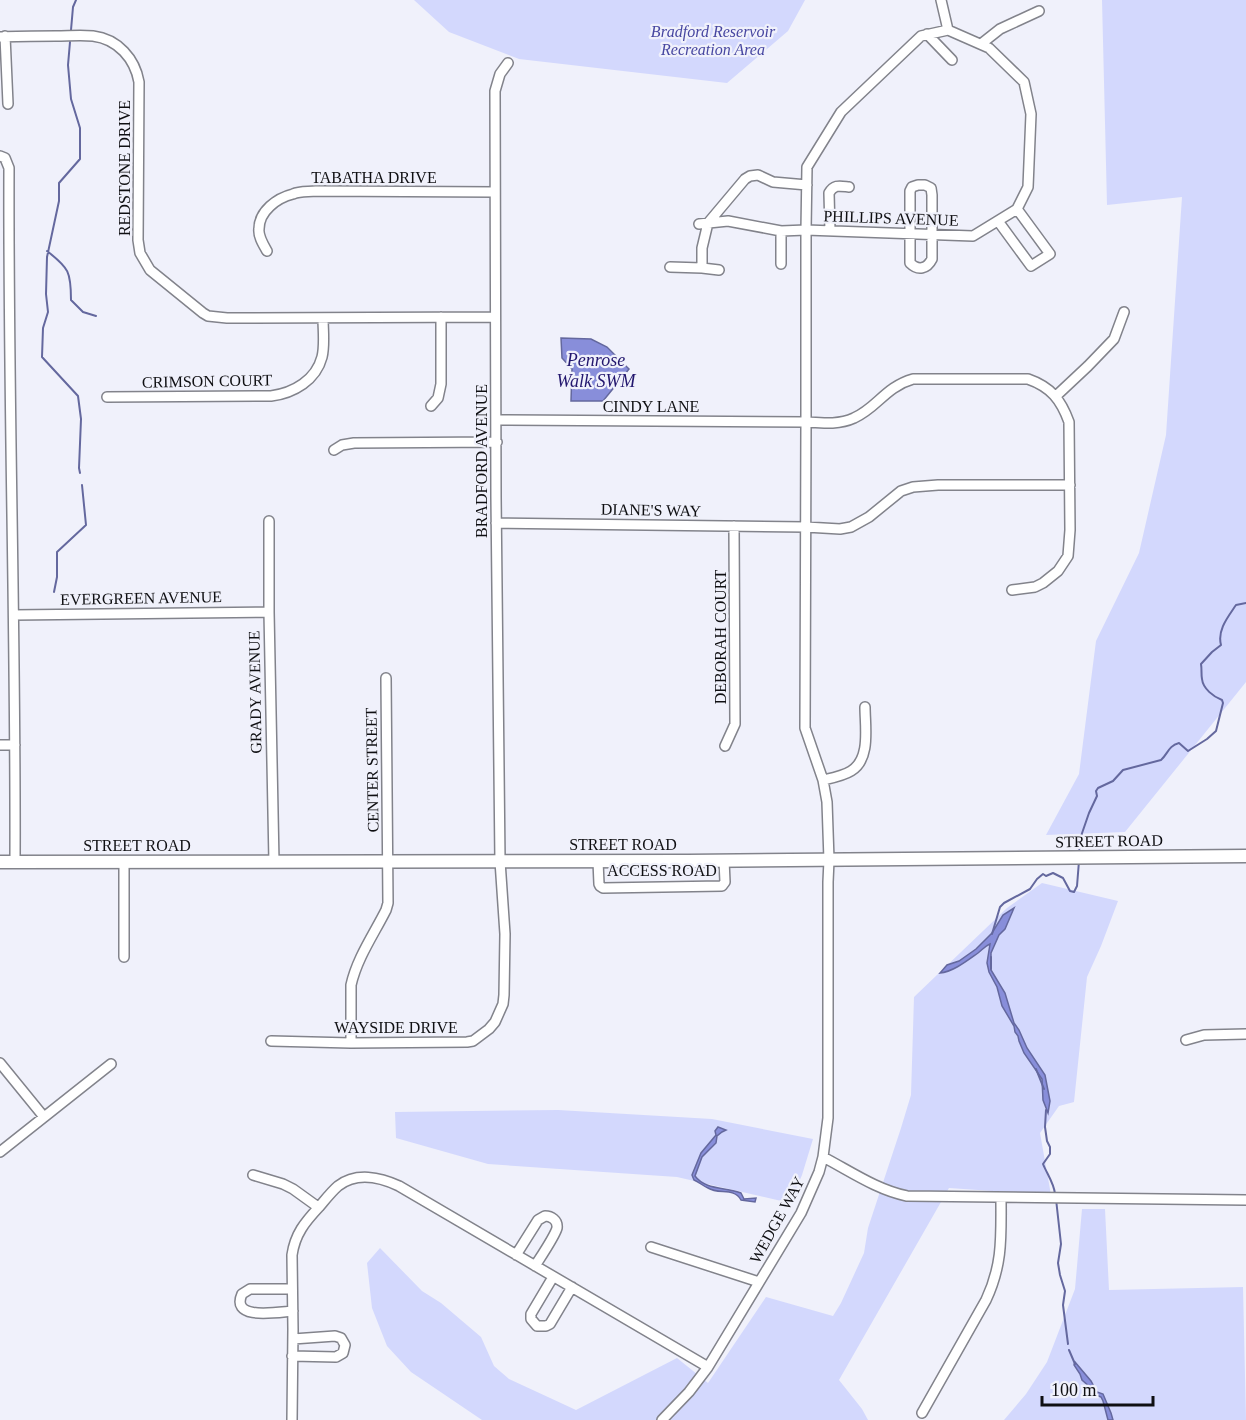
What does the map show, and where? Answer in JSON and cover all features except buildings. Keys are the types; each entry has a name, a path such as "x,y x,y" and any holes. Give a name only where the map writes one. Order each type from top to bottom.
{"main road":[{"name":"STREET ROAD","path":"0,862 829,860 1246,856"}],"street":[{"path":"941,0 948,30 989,48 1024,82 1031,114 1028,187 1017,209 1050,254 1031,266 998,221"},
{"path":"981,44 1000,28 1039,11"},
{"name":"PHILLIPS AVENUE","path":"829,860 827,802 823,780 805,728 807,167 841,112 921,36 948,30"},
{"path":"927,34 952,60"},
{"path":"3,36 8,104"},
{"name":"REDSTONE DRIVE","path":"3,36 94,36 113,43 131,60 139,82 138,240 140,253 154,274 199,311 208,316 227,318 495,317"},
{"name":"BRADFORD AVENUE","path":"500,861 496,523 495,91 500,74 508,63"},
{"path":"0,156 5,158 9,168 4,236 11,396 15,862"},
{"path":"702,268 704,223 745,179 758,175 773,182 807,185"},
{"path":"918,185 931,188 931,235 932,259 929,265 924,268 913,267 910,263 910,191 912,187 918,185"},
{"path":"830,231 832,188 849,187"},
{"name":"TABATHA DRIVE","path":"267,251 258,230 261,220 271,205 295,193 316,191 495,192"},
{"name":"PHILLIPS AVENUE","path":"807,230 973,236 1017,209"},
{"path":"704,223 728,221 781,231 807,230"},
{"path":"781,231 781,264"},
{"path":"670,267 719,270"},
{"path":"1012,590 1035,587 1043,583 1059,571 1068,556 1070,530 1069,422 1064,407 1056,396 1114,339 1124,312"},
{"name":"CRIMSON COURT","path":"107,397 272,396 288,393 310,378 319,365 323,350 323,318"},
{"path":"431,406 438,398 441,384 441,318"},
{"name":"CINDY LANE","path":"496,420 843,422 854,418 902,382 913,379 1028,379 1039,383 1056,396"},
{"path":"0,396 11,396"},
{"path":"334,450 342,445 354,443 497,442"},
{"path":"0,479 11,479"},
{"name":"DIANE'S WAY","path":"496,523 806,527 840,530 869,517 901,491 913,487 1070,485"},
{"name":"GRADY AVENUE","path":"270,521 269,612 274,861"},
{"name":"DEBORAH COURT","path":"725,746 735,724 734,526"},
{"name":"EVERGREEN AVENUE","path":"14,615 269,612"},
{"name":"CENTER STREET","path":"351,1043 351,985 358,964 387,910 388,903 386,678"},
{"path":"823,780 843,775 853,770 860,762 864,751 865,707"},
{"path":"0,745 15,745"},
{"name":"ACCESS ROAD","path":"598,861 599,884 603,888 722,886 725,882 724,860"},
{"name":"WEDGE WAY","path":"662,1420 708,1367 801,1213 816,1180 823,1157 828,1118 829,860"},
{"path":"124,861 124,957"},
{"name":"WAYSIDE DRIVE","path":"271,1041 468,1042 489,1029 495,1022 503,1004 504,995 505,934 500,861"},
{"path":"1186,1040 1204,1035 1246,1034"},
{"path":"0,1063 44,1117"},
{"path":"0,1152 111,1064"},
{"path":"823,1157 876,1186 915,1197 1246,1200"},
{"path":"253,1175 293,1189 318,1208"},
{"path":"292,1420 293,1247 299,1232 336,1187 362,1177 380,1179 399,1186 708,1367"},
{"path":"922,1413 993,1286 998,1271 1001,1243 1001,1198"},
{"path":"516,1255 538,1220 545,1216 553,1218 556,1221 556,1230 535,1266"},
{"path":"651,1247 759,1282"},
{"path":"554,1277 531,1314 531,1319 537,1326 550,1324 572,1287"},
{"path":"292,1289 250,1289 242,1294 240,1303 242,1308 250,1313 293,1311"},
{"path":"292,1356 336,1357 343,1353 345,1345 341,1338 335,1336 293,1339"}],"green space":[{"name":"Bradford Reservoir Recreation Area","path":"414,0 805,0 788,31 727,83 519,59 449,32"},
{"path":"1102,0 1246,0 1246,682 1125,832 1046,835 1079,774 1096,641 1139,553 1166,435 1182,197 1107,205"},
{"path":"1042,883 1118,901 1087,977 1074,1102 1059,1106 1040,1133 1051,1195 949,1188 839,1380 868,1420 482,1420 411,1372 387,1346 372,1308 367,1263 380,1248 422,1291 441,1303 481,1337 494,1366 509,1379 576,1410 677,1358 708,1383 766,1297 833,1316 864,1253 868,1228 911,1095 914,997 1007,908"},
{"path":"558,1110 712,1119 813,1139 802,1175 790,1203 677,1177 488,1164 396,1138 395,1112"},
{"path":"1082,1209 1105,1209 1109,1290 1243,1287 1246,1420 1004,1420 1026,1394 1047,1362 1075,1289"}],"water":[{"name":"Penrose Walk SWM","path":"561,338 591,339 607,347 629,369 603,401 571,401 572,369 562,358"},
{"path":"1014,908 991,953 991,970 1005,993 1014,1023 1045,1075 1050,1101 1048,1113 1043,1100 1042,1079 1024,1053 989,972 987,963 990,944 960,965 940,973 947,965 959,961 976,949 992,933 1003,915"},
{"path":"718,1127 726,1130 717,1136 716,1143 702,1157 695,1176 704,1184 741,1193 744,1199 756,1198 755,1202 741,1200 730,1192 712,1190 694,1180 692,1175 701,1153 716,1135 715,1131"},
{"path":"1075,1362 1097,1392 1103,1394 1113,1420 1108,1420 1101,1397 1094,1394 1082,1380 1074,1365"}],"waterway":[{"path":"71,30 73,7 76,0"},
{"path":"70,42 68,65 71,99 80,128 80,159 59,183 59,201 47,257 48,312 43,328 42,357 78,396 81,419 80,473"},
{"path":"47,251 67,271 71,300 83,312 96,316"},
{"path":"54,592 57,577 57,552 86,525 82,485"},
{"path":"1079,852 1080,839 1098,788 1113,781 1123,770 1161,760 1175,744 1179,743 1188,751 1216,731 1223,703 1204,686 1201,664 1221,645 1222,629 1236,605 1246,603"},
{"path":"992,934 1000,907 1030,889 1043,874 1046,876 1053,873 1063,878 1070,891 1074,892 1077,886 1079,861"},
{"path":"991,957 991,969"},
{"path":"1036,1069 1044,1089"},
{"path":"1046,1110 1045,1127 1050,1154 1043,1164 1055,1194"},
{"path":"1056,1199 1061,1244 1058,1263 1065,1291 1063,1305 1068,1344"},
{"path":"1069,1350 1075,1364"}]}
